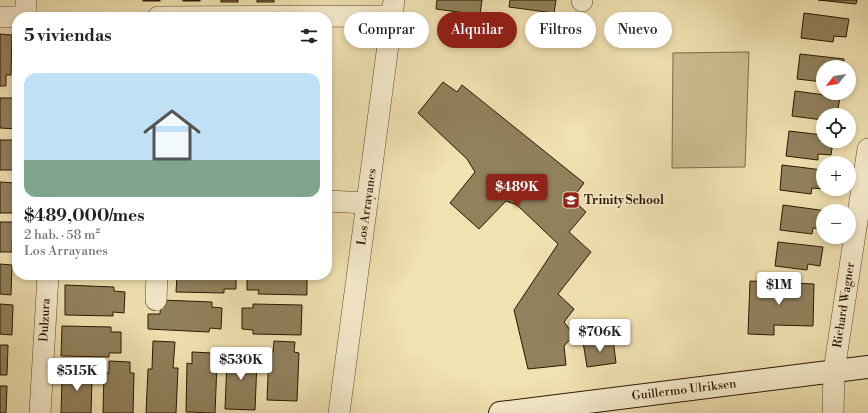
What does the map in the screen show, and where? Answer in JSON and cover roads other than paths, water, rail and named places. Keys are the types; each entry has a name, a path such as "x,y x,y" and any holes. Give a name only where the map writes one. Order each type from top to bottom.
{"street":[{"path":"26,0 26,12"},
{"path":"289,12 393,8"},
{"name":"Los Arrayanes","path":"339,413 393,8"},
{"path":"0,17 12,18"},
{"name":"Richard Wagner","path":"834,413 834,371 868,149"},
{"path":"332,200 367,203"},
{"name":"Dulzura","path":"40,413 48,280"},
{"path":"156,300 157,280"},
{"name":"Guillermo Ulriksen","path":"500,413 868,366"}],"place":[{"name":"Trinity School","path":"571,200"}]}
